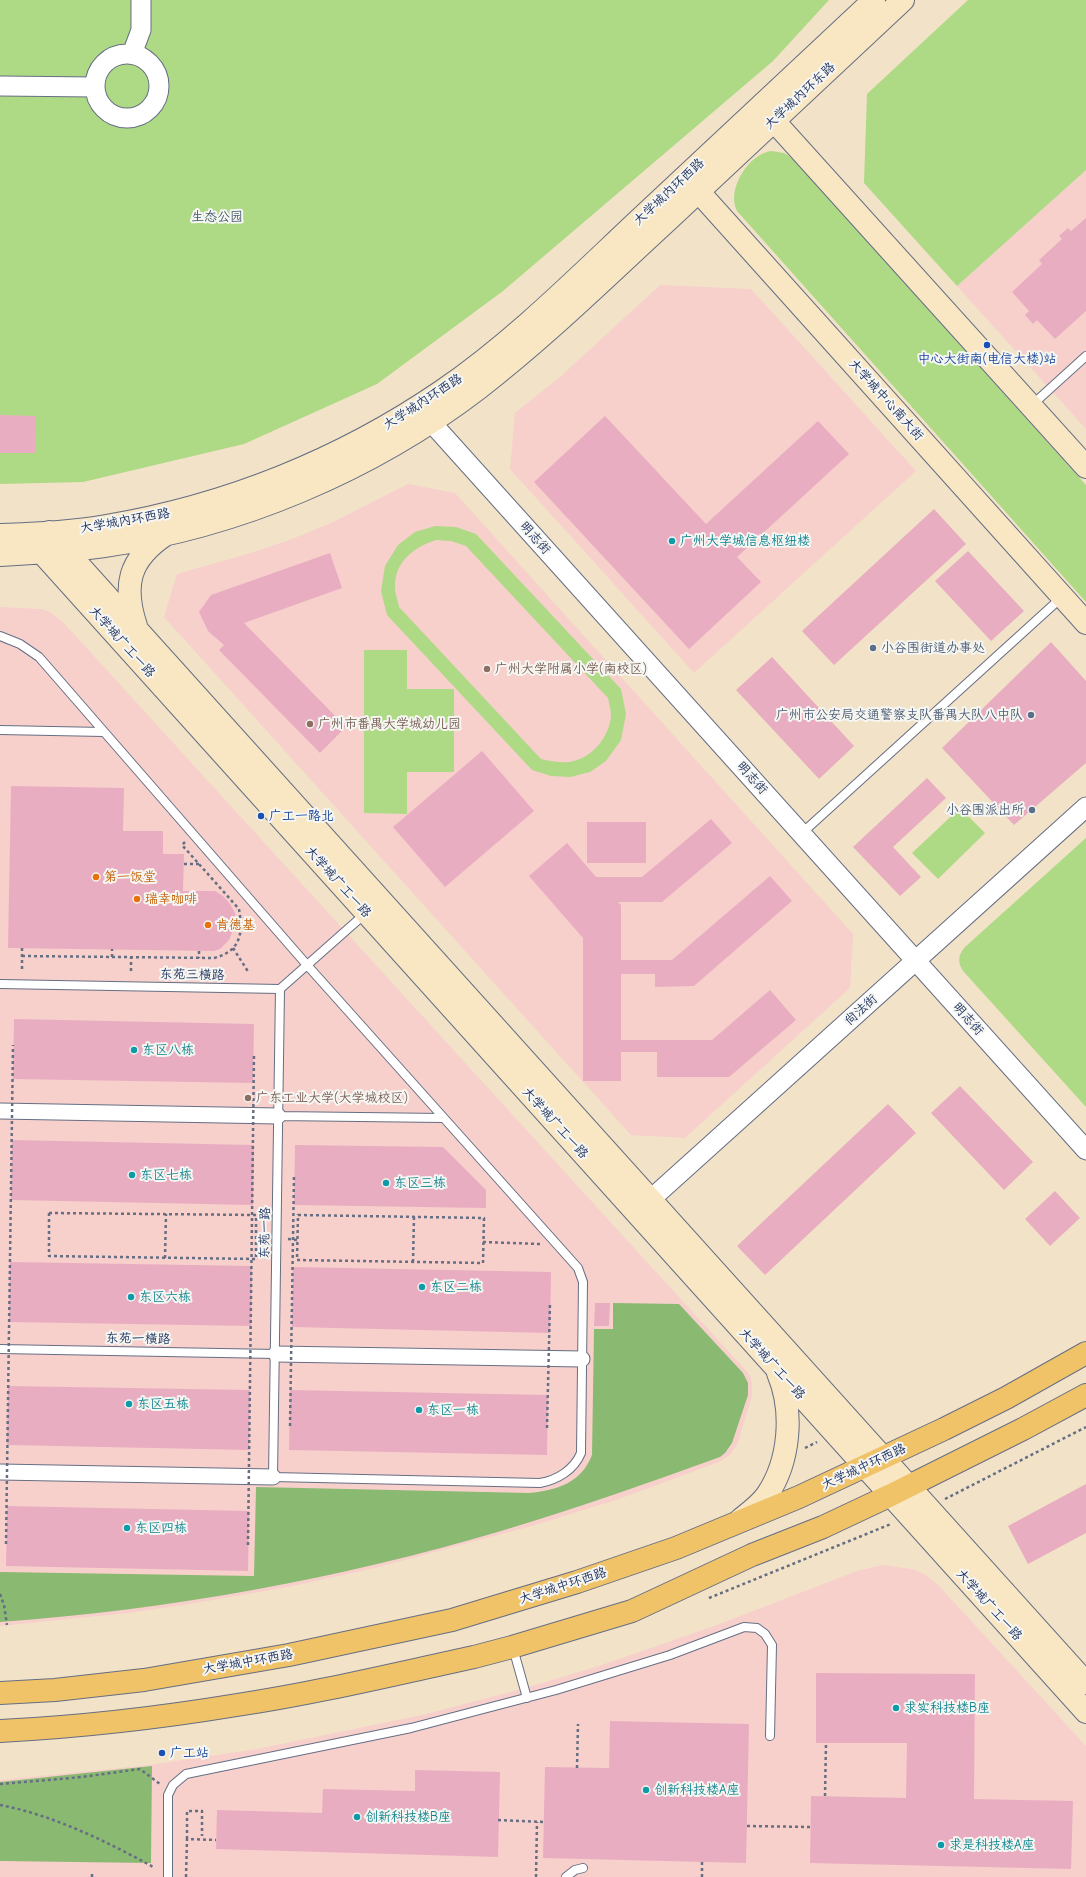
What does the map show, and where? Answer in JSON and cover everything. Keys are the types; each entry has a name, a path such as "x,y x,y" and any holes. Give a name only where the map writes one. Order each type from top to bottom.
{"main road":[{"name":"大学城内环东路","path":"767,113 874,0"},
{"name":"大学城内环东路","path":"767,113 902,0"},
{"name":"大学城内环西路","path":"0,555 66,551 105,546 168,534 238,514 290,495 362,462 424,414 466,374 692,184 767,113"},
{"path":"767,113 1086,467"},
{"name":"大学城中心南大街","path":"692,184 1086,623"},
{"name":"大学城内环西路","path":"0,536 103,527 178,512 283,477 424,414"},
{"name":"大学城广工一路","path":"49,532 138,631 644,1206 874,1463 1086,1683"},
{"name":"大学城广工一路","path":"25,534 644,1206 775,1367 874,1463"},
{"path":"138,631 131,611 129,583 143,554 153,543 168,534"},
{"name":"大学城中环西路","path":"0,1694 55,1690 144,1680 303,1652 452,1620 578,1582 669,1550 799,1497 874,1463 1006,1398 1086,1353"},
{"path":"739,1521 757,1507 766,1496 780,1467 785,1449 787,1426 786,1402 783,1385 775,1367"},
{"path":"0,1731 56,1728 140,1719 238,1705 395,1674 512,1647 632,1611 719,1570 823,1527 900,1491 1023,1430 1086,1395"},
{"name":"大学城广工一路","path":"900,1491 1086,1712"}],"street":[{"path":"132,54 140,30 141,0"},
{"path":"121,54 132,54 142,57 150,63 156,71 160,81 156,101 149,110 130,118 120,117 110,113 102,106 97,97 95,87 96,76 106,62 110,58 121,54"},
{"path":"0,86 95,87"},
{"name":"明志街","path":"424,414 1086,1150"},
{"name":"尚法街","path":"644,1206 1086,807"},
{"path":"0,1111 278,1116"},
{"path":"276,1354 582,1359"},
{"path":"0,1472 274,1477"}],"lane":[{"path":"1031,406 1086,356"},
{"path":"802,834 1063,597"},
{"path":"0,636 20,644 39,657 307,965 442,1118 578,1268 582,1278 581,1453 575,1464 568,1470 547,1482 540,1483 274,1477"},
{"path":"0,730 104,732"},
{"path":"280,988 358,920"},
{"name":"东苑三横路","path":"0,984 280,988"},
{"name":"东苑一路","path":"274,1477 280,988"},
{"path":"278,1116 442,1118"},
{"name":"东苑一横路","path":"0,1349 276,1354"},
{"path":"168,1877 168,1796 173,1785 186,1774 411,1728 527,1698 670,1655 744,1628 757,1628 765,1634 772,1645 770,1736"},
{"path":"512,1647 527,1698"},
{"path":"566,1877 575,1870 583,1868"}],"path":[{"path":"22,956 199,959 219,957 233,948 241,935 241,923 238,910 182,845 194,836"},
{"path":"184,864 199,864"},
{"path":"236,923 241,923"},
{"path":"22,948 22,969"},
{"path":"233,948 249,973"},
{"path":"112,949 112,957"},
{"path":"199,951 199,959"},
{"path":"131,957 131,971"},
{"path":"6,1544 13,1045"},
{"path":"248,1545 254,1054"},
{"path":"290,1426 294,1176"},
{"path":"50,1213 166,1214 256,1216 256,1259 49,1256 50,1213"},
{"path":"166,1214 166,1258"},
{"path":"298,1215 484,1218 483,1263 297,1260 297,1240 298,1215"},
{"path":"413,1262 414,1217"},
{"path":"256,1239 261,1239"},
{"path":"286,1239 297,1240"},
{"path":"484,1242 557,1244"},
{"path":"548,1428 550,1302"},
{"path":"799,1451 818,1441"},
{"path":"0,1594 4,1605 7,1625"},
{"path":"577,1768 578,1724"},
{"path":"825,1796 826,1743"},
{"path":"0,1784 82,1777 140,1769 157,1781"},
{"path":"0,1805 17,1808 96,1837 156,1868"},
{"path":"186,1877 188,1811 202,1811 202,1836"},
{"path":"498,1820 544,1822"},
{"path":"536,1877 537,1822"},
{"path":"747,1826 810,1827"},
{"path":"187,1839 216,1840"},
{"path":"702,1862 702,1877"}],"shaded area":[{"path":"1086,170 1086,429 957,286"},
{"path":"660,285 751,289 916,471 694,673 510,469 515,413 560,377"},
{"name":"广州大学附属小学(南校区)","path":"408,484 455,493 853,934 850,988 685,1138 631,1135 164,617 177,574 254,552 292,539 331,523"},
{"name":"广东工业大学(大学城校区)","path":"0,607 41,609 48,611 62,621 750,1375 752,1396 737,1445 729,1456 719,1462 616,1500 528,1527 375,1568 288,1587 184,1605 128,1613 0,1626"},
{"path":"883,1565 912,1569 926,1575 940,1587 1086,1746 1086,1877 0,1877 0,1780 149,1765 257,1749 422,1715 522,1689 602,1665 717,1625 857,1571"}],"green space":[{"name":"生态公园","path":"0,0 829,0 773,61 503,291 377,384 244,444 83,482 0,484"},
{"path":"968,0 1086,0 1086,170 957,286 864,183 867,94"},
{"path":"771,151 784,153 792,158 1086,485 1086,602 737,211 734,202 735,193 737,183 742,174 755,159"},
{"path":"435,526 456,527 476,534 621,689 626,714 621,740 606,761 590,772 570,777 551,776 532,770 387,615 381,591 385,566 398,545 415,532","holes":["436,540 451,541 466,546 608,698 611,716 607,732 598,746 585,757 569,762 555,762 541,759 399,607 395,590 398,571 402,563 413,551 428,543"]},
{"path":"364,650 407,650 407,689 454,689 454,772 407,772 407,814 364,813"},
{"path":"960,808 985,833 938,879 912,853"},
{"path":"1086,838 1086,1107 964,972 960,965 959,959 965,947"},
{"path":"613,1303 679,1304 743,1373 748,1383 748,1395 732,1443 720,1457 611,1496 529,1523 378,1564 316,1578 190,1601 63,1617 0,1622 0,1572 254,1576 256,1487 529,1493 550,1490 575,1479 587,1465 592,1455 594,1329 613,1329"},
{"path":"152,1766 151,1863 0,1861 0,1782"}],"building":[{"path":"1086,218 1086,311 1055,339 1037,320 1033,324 1025,315 1029,311 1012,292 1042,264 1039,260 1062,239 1059,236 1068,228 1071,231"},
{"path":"0,415 36,416 35,453 0,453"},
{"name":"广州大学城信息枢纽楼","path":"605,416 706,524 818,421 849,454 737,557 761,582 689,649 534,482"},
{"path":"934,509 966,544 834,665 802,631"},
{"path":"968,551 1024,611 991,641 935,581"},
{"path":"330,553 342,588 244,623 346,727 320,753 219,650 224,645 208,631 199,612 211,595"},
{"name":"广州市公安局交通警察支队番禺大队八中队","path":"1051,642 1086,681 1086,763 1014,825 942,748"},
{"path":"772,657 854,746 819,779 736,690"},
{"path":"482,751 534,811 445,887 393,827"},
{"path":"927,778 946,798 893,847 921,877 900,896 853,847"},
{"name":"第一饭堂","path":"11,786 124,788 123,831 163,831 163,854 184,854 183,891 215,891 223,896 230,904 235,913 236,923 229,940 220,949 214,951 8,948"},
{"path":"711,819 732,843 662,902 618,902 621,905 621,960 672,960 770,876 792,901 694,986 655,987 655,974 621,974 621,1040 712,1040 770,990 796,1020 729,1077 657,1077 657,1052 621,1052 621,1081 583,1081 583,938 529,876 567,843 596,877 642,877"},
{"path":"587,822 646,822 646,863 587,863"},
{"name":"东区八栋","path":"14,1019 254,1024 253,1083 13,1079"},
{"path":"960,1086 1033,1162 1004,1190 931,1113"},
{"path":"888,1104 916,1133 765,1275 737,1246"},
{"name":"东区七栋","path":"12,1140 254,1145 253,1205 11,1200"},
{"name":"东区三栋","path":"295,1145 443,1147 486,1190 486,1208 294,1205"},
{"path":"1055,1191 1080,1218 1050,1246 1025,1219"},
{"name":"东区六栋","path":"10,1262 252,1266 251,1326 9,1322"},
{"name":"东区二栋","path":"293,1267 551,1272 550,1333 292,1327"},
{"path":"595,1303 610,1303 609,1326 594,1326"},
{"name":"东区五栋","path":"8,1386 250,1390 249,1450 7,1445"},
{"name":"东区一栋","path":"290,1390 548,1395 547,1455 289,1450"},
{"path":"1086,1484 1086,1533 1028,1564 1008,1526"},
{"name":"东区四栋","path":"7,1506 249,1511 248,1571 6,1566"},
{"path":"816,1673 975,1674 974,1799 1073,1801 1071,1869 810,1863 811,1796 906,1798 907,1743 816,1743"},
{"name":"创新科技楼A座","path":"610,1721 749,1724 746,1863 543,1858 545,1767 609,1768"},
{"name":"创新科技楼B座","path":"415,1770 500,1772 498,1857 216,1849 217,1810 322,1813 323,1789 415,1791"}],"place":[{"name":"中心大街南(电信大楼)站","path":"987,345"},
{"name":"广州大学城信息枢纽楼","path":"672,541"},
{"name":"小谷围街道办事处","path":"873,648"},
{"name":"广州大学附属小学(南校区)","path":"487,669"},
{"name":"广州市公安局交通警察支队番禺大队八中队","path":"1031,715"},
{"name":"广州市番禺大学城幼儿园","path":"310,724"},
{"name":"小谷围派出所","path":"1032,810"},
{"name":"广工一路北","path":"261,816"},
{"name":"第一饭堂","path":"96,877"},
{"name":"瑞幸咖啡","path":"137,899"},
{"name":"肯德基","path":"208,925"},
{"name":"东区八栋","path":"134,1050"},
{"name":"广东工业大学(大学城校区)","path":"248,1098"},
{"name":"东区七栋","path":"132,1175"},
{"name":"东区三栋","path":"386,1183"},
{"name":"东区二栋","path":"422,1287"},
{"name":"东区六栋","path":"131,1297"},
{"name":"东区五栋","path":"129,1404"},
{"name":"东区一栋","path":"419,1410"},
{"name":"东区四栋","path":"127,1528"},
{"name":"求实科技楼B座","path":"896,1708"},
{"name":"广工站","path":"162,1753"},
{"name":"创新科技楼A座","path":"646,1790"},
{"name":"创新科技楼B座","path":"357,1817"},
{"name":"求是科技楼A座","path":"941,1845"}]}
